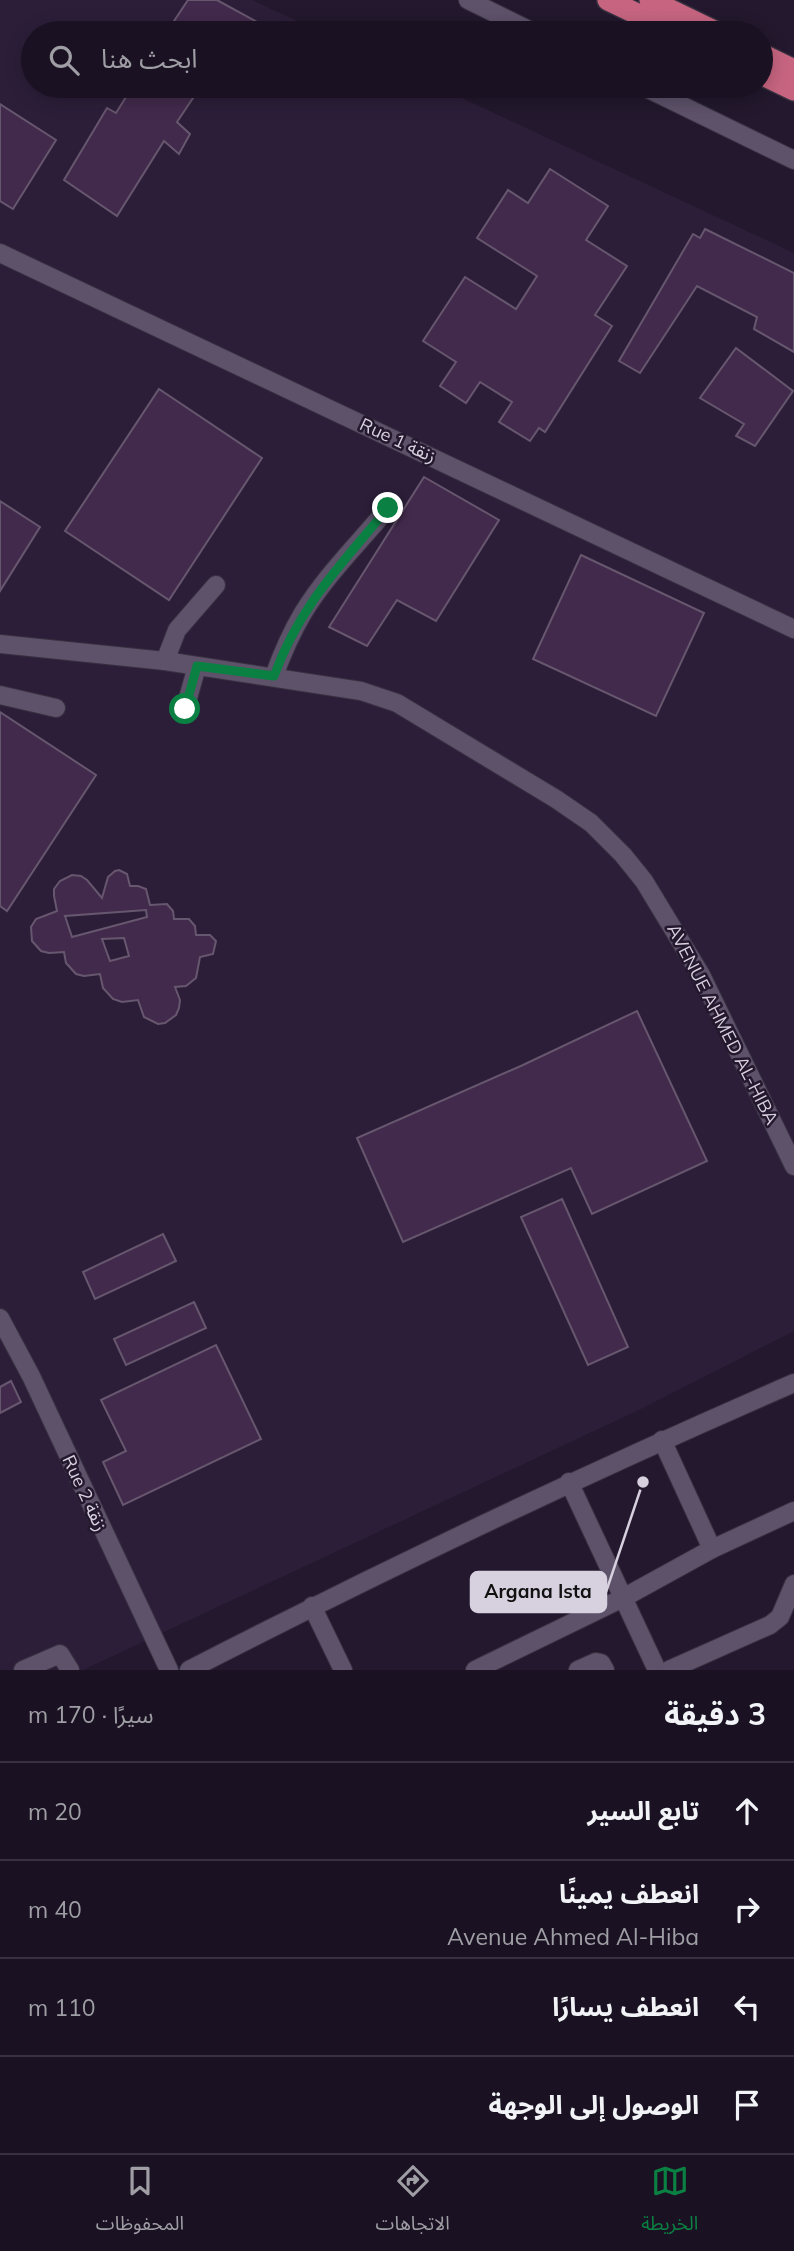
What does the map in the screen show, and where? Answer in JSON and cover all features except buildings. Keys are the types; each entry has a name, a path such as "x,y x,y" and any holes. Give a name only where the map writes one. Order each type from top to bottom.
{"highway":[{"path":"608,0 652,21"},
{"path":"650,0 693,21"},
{"path":"773,60 794,70"},
{"path":"773,80 794,90"}],"street":[{"path":"468,0 511,21"},
{"path":"667,98 794,159"},
{"name":"Rue 1 زنقة","path":"0,253 794,629"},
{"path":"274,676 285,646 304,611 388,508"},
{"path":"165,661 177,630 216,585"},
{"name":"AVENUE AHMED AL-HIBA","path":"0,644 165,661 361,691 397,703 509,769 591,823 644,881 673,926 729,1029 794,1166"},
{"path":"185,709 197,666"},
{"path":"0,695 56,708"},
{"name":"Rue 2 زنقة","path":"0,1318 31,1376 169,1670"},
{"path":"189,1670 312,1606 569,1482 794,1383"},
{"path":"662,1440 712,1549"},
{"path":"569,1482 657,1670"},
{"path":"475,1670 502,1665 712,1549 794,1511"},
{"path":"669,1670 770,1625 780,1617 794,1584"},
{"path":"312,1606 343,1670"},
{"path":"23,1670 60,1654 70,1670"},
{"path":"578,1670 596,1662 601,1663 605,1670"}],"shaded area":[{"path":"0,0 252,0 297,21 21,21 21,98 462,98 794,253 794,1331 639,1410 83,1670 0,1670"}],"place":[{"name":"Argana Ista","path":"643,1482"}],"route":[{"path":"185,709 197,666 274,676 285,646 304,611 388,508"}]}
